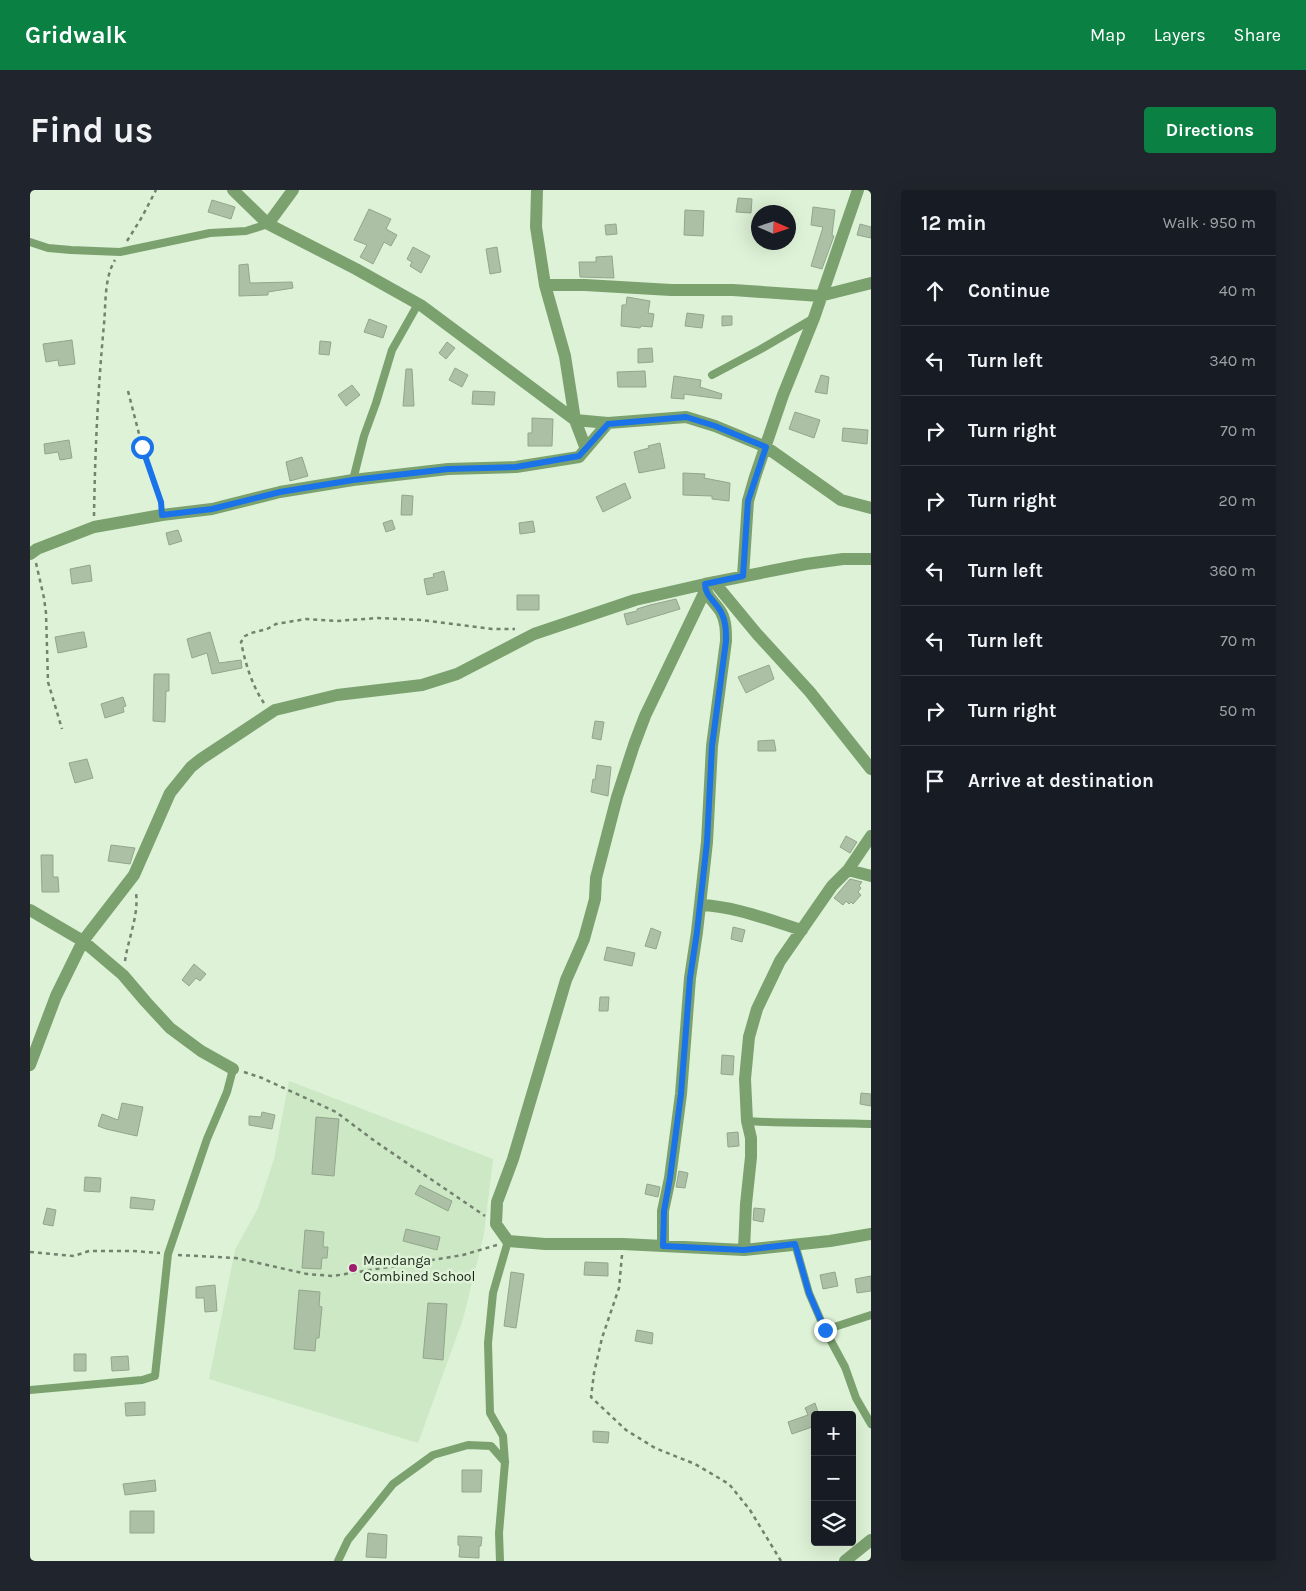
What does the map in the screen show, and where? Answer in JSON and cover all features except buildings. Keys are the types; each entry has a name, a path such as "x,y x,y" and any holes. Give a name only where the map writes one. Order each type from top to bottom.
{"street":[{"path":"233,190 268,224 348,264 418,304 575,420 608,424 686,417 715,426 766,447 841,500 871,508"},
{"path":"268,224 293,190"},
{"path":"536,190 536,226 545,285 565,356 575,420 586,449"},
{"path":"743,576 748,501 858,190"},
{"path":"545,285 584,285 671,290 733,290 820,296 871,283"},
{"path":"31,553 94,527 162,515 212,509 280,492 353,480 448,469 516,467 579,456 608,424"},
{"path":"30,1065 56,996 83,941 134,875 170,793 191,767 271,712 338,695 422,685 457,674 534,634 635,600 806,564 843,559 871,559"},
{"path":"708,586 757,634 810,692 871,770"},
{"path":"663,1246 664,1211 681,1094 690,978 707,842 712,746 726,641 726,626 708,586"},
{"path":"708,586 646,716 626,769 596,878 595,899 584,939 566,980 513,1159 498,1202 496,1224 508,1242 623,1244 744,1250 871,1234"},
{"path":"744,1250 751,1157 745,1079 749,1037 757,1009 780,961 832,886 848,870 871,836"},
{"path":"848,870 871,876"},
{"path":"700,905 722,907 802,930"},
{"path":"30,910 83,941 123,975 170,1028 201,1051 234,1069"},
{"path":"845,1561 871,1540"}],"lane":[{"path":"30,242 56,249 120,252 210,233 246,231 268,224"},
{"path":"353,480 364,436 389,357 418,304"},
{"path":"712,375 814,318"},
{"path":"30,1390 142,1380 155,1376 168,1254 207,1139 227,1092 234,1069"},
{"path":"748,1121 784,1124 836,1122 871,1124"},
{"path":"500,1561 499,1533 505,1462 503,1436 490,1414 488,1343 493,1293 508,1242"},
{"path":"795,1244 809,1293 825,1330 845,1367 856,1398 871,1424"},
{"path":"825,1330 871,1315"},
{"path":"338,1561 348,1540 393,1484 433,1455 468,1445 491,1446 505,1462"}],"path":[{"path":"94,527 95,440 108,282 112,265 142,217 156,190"},
{"path":"128,391 145,457 161,502 162,515"},
{"path":"31,553 44,598 48,682 62,729"},
{"path":"271,712 260,698 243,654 241,642 244,636 251,632 267,629 276,624 306,618 336,621 378,618 421,620 492,629 520,629"},
{"path":"123,975 137,899 134,875"},
{"path":"234,1069 262,1078 336,1112 376,1142 496,1224"},
{"path":"30,1252 74,1256 89,1251 133,1251 236,1258 306,1274 333,1276 463,1255 508,1242"},
{"path":"623,1244 619,1288 600,1347 594,1373 592,1397 626,1430 655,1448 694,1464 729,1484 750,1510 781,1561"}],"shaded area":[{"name":"Mandanga Combined School","path":"289,1081 493,1159 484,1234 463,1319 418,1443 209,1379 235,1250 258,1208 274,1159"}],"place":[{"name":"Mandanga Combined School","path":"353,1268"}],"route":[{"path":"142,447 161,502 162,515 212,509 280,492 353,480 448,469 516,467 579,456 608,424 686,417 715,426 766,447 748,501 743,576 705,584 705,591 721,612 726,626 726,641 712,746 707,842 690,978 681,1094 664,1211 663,1246 744,1250 795,1244 809,1293 825,1330"}]}
